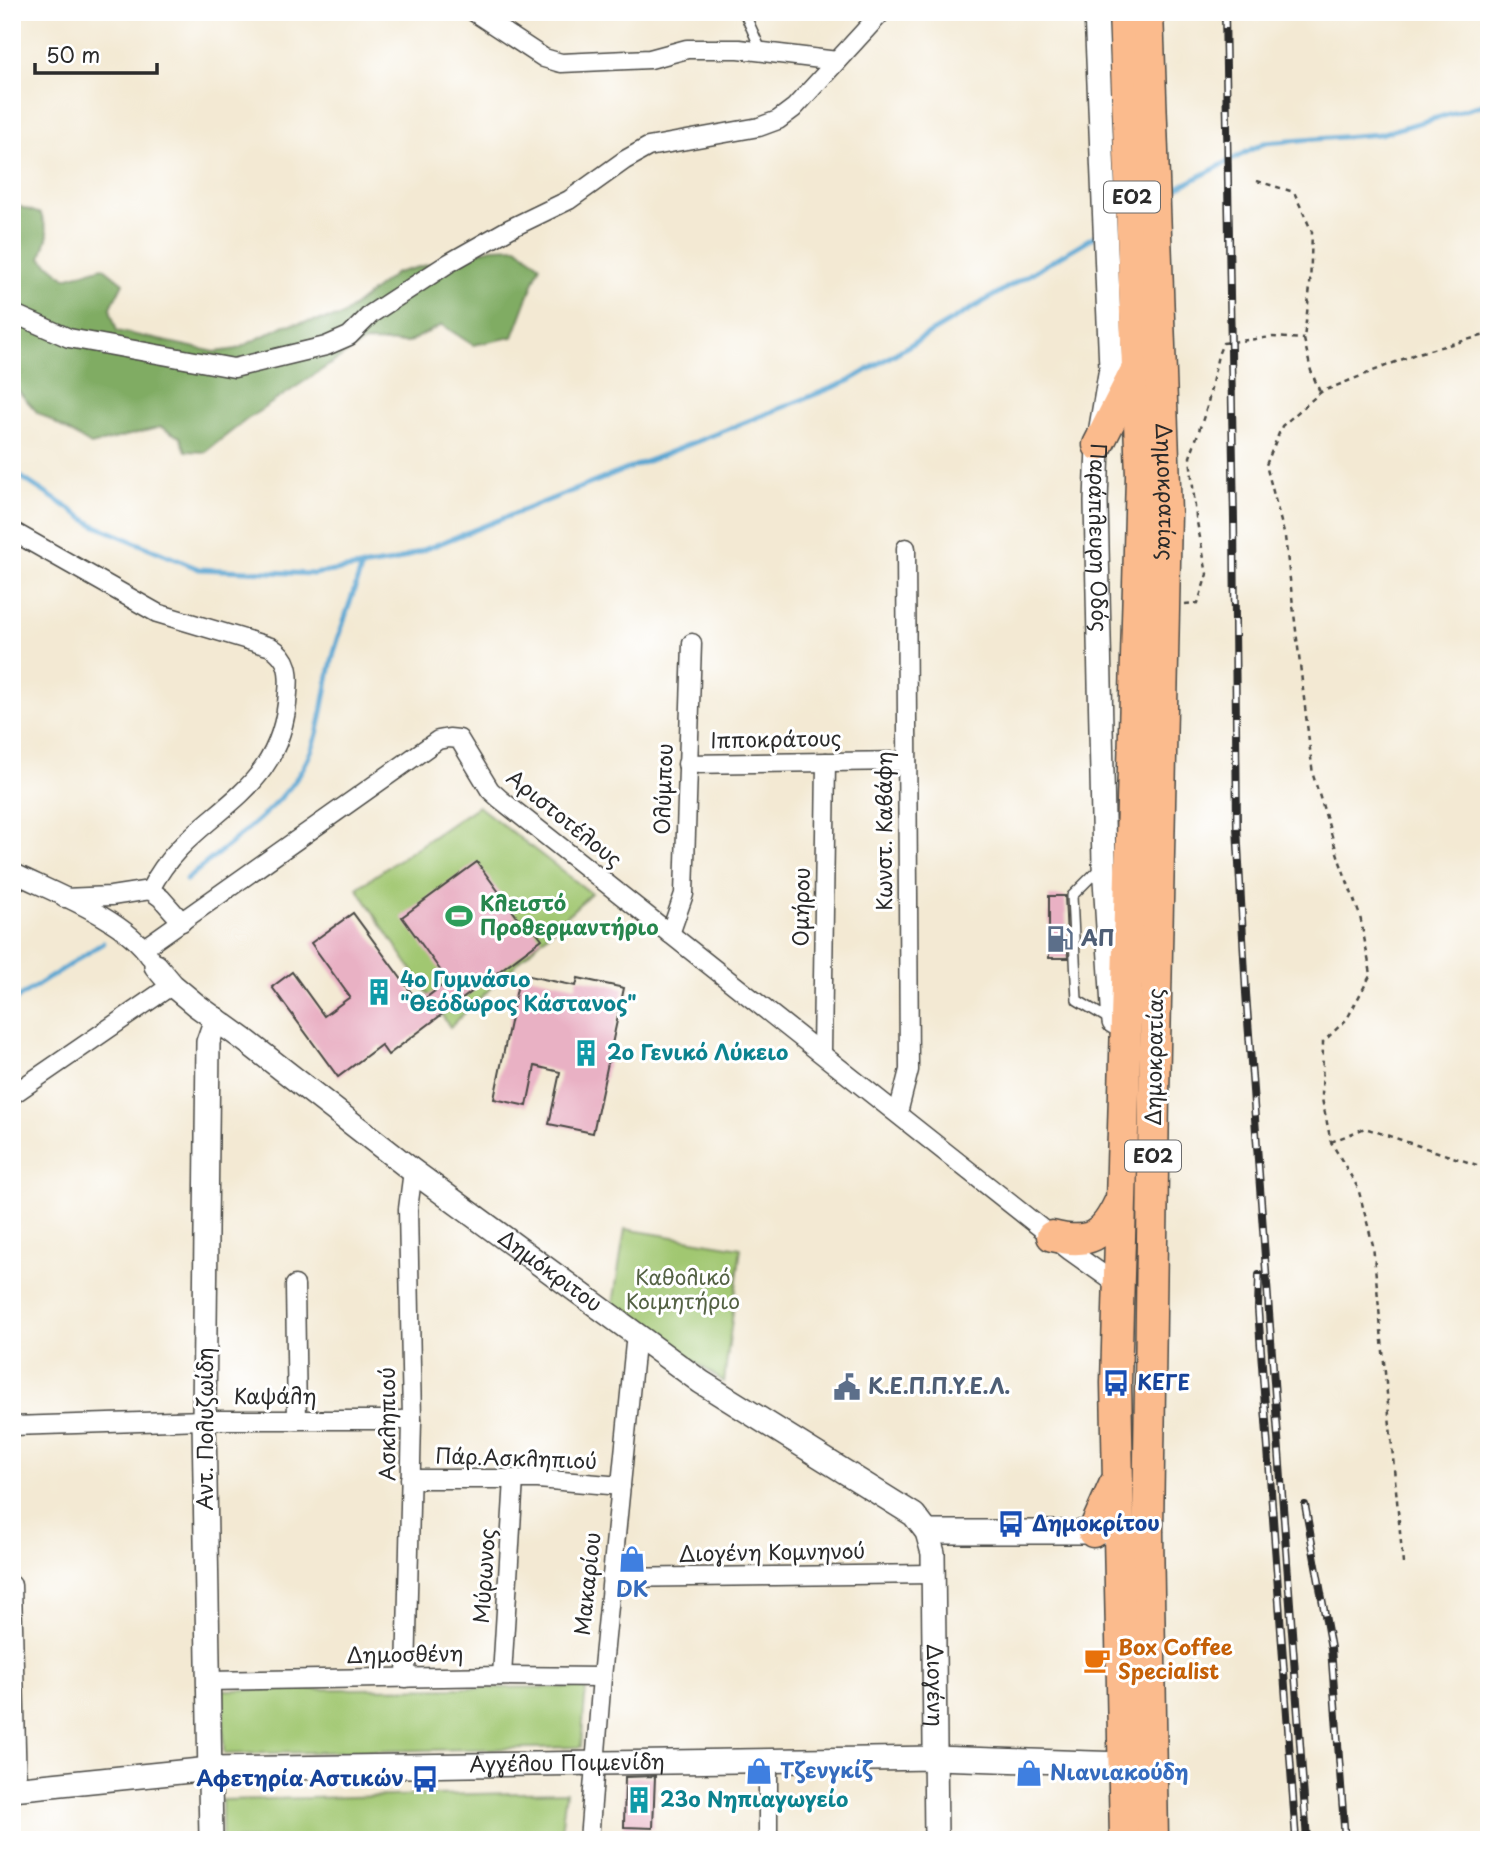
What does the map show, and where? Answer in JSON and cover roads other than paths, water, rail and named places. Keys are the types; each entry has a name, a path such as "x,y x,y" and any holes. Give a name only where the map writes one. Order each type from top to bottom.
{"highway":[{"name":"ΕΟ2","path":"1129,26 1137,363"},
{"path":"1098,445 1137,363"},
{"name":"Δημοκρατίας","path":"1137,363 1166,513 1154,1096 1149,1532 1153,1840"},
{"name":"Δημοκρατίας","path":"1106,1532 1117,1474 1119,1203 1140,505 1137,363"},
{"path":"1114,1023 1122,1094"},
{"path":"1052,1236 1078,1240 1094,1236 1107,1225 1119,1203"},
{"path":"1106,1532 1124,1764 1125,1840"}],"street":[{"path":"474,12 544,58 561,63 650,59 687,49 761,50 837,61"},
{"path":"12,313 69,338 234,368 326,346 349,335 371,314 449,262 569,200 648,147 759,127 778,120 794,108 882,12"},
{"path":"1096,12 1129,26 1137,363"},
{"name":"Παράπλευρη Οδός","path":"1098,445 1096,502 1104,864 1114,1023"},
{"path":"12,531 157,613 271,647 281,653 287,665 288,703 283,730 273,755 240,797 179,849 161,869 150,890"},
{"name":"Κωνστ. Καβάφη","path":"898,1113 909,1070 906,548"},
{"name":"Ολύμπου","path":"670,934 684,894 692,643"},
{"name":"Αριστοτέλους","path":"150,957 182,922 438,740 459,739 490,790 500,800 1052,1236 1118,1285"},
{"name":"Ιπποκράτους","path":"687,764 907,761"},
{"name":"Ομήρου","path":"822,1053 826,762"},
{"path":"12,872 121,927 150,957"},
{"path":"64,898 150,890 161,898 182,922"},
{"name":"Δημόκριτου","path":"150,957 172,985 414,1171 709,1387 909,1511 927,1532"},
{"path":"12,1095 172,985"},
{"name":"Αντ. Πολυζωίδη","path":"211,1840 204,1420 208,1042 216,1019"},
{"name":"Ασκληπιού","path":"406,1678 412,1420 408,1209 414,1171"},
{"path":"295,1286 297,1420"},
{"name":"Μακαρίου","path":"589,1840 611,1578 636,1333"},
{"name":"Καψάλη","path":"12,1426 204,1420 412,1420"},
{"name":"Πάρ.Ασκληπιού","path":"410,1479 514,1479 621,1486"},
{"name":"Μύρωνος","path":"502,1676 514,1479"},
{"path":"927,1532 1149,1532"},
{"name":"Διογένη","path":"927,1532 933,1553 936,1840"},
{"name":"Διογένη Κομνηνού","path":"611,1578 933,1574"},
{"path":"12,1587 15,1789"},
{"name":"Δημοσθένη","path":"208,1681 602,1677"},
{"name":"Αγγέλου Ποιμενίδη","path":"15,1789 209,1769 936,1758 1124,1764"},
{"path":"768,1760 768,1840"}],"lane":[{"path":"744,12 761,50"},
{"path":"1104,864 1072,895 1077,1000 1114,1023"}],"waterway":[{"path":"1164,195 1264,143 1380,134 1489,103"},
{"path":"12,471 94,525 199,569 313,574 393,562 849,381 1098,234"},
{"path":"186,880 273,806 296,779 305,763 317,733 334,653 362,566"},
{"path":"12,1002 103,943"}],"railway":[{"path":"1225,12 1237,827 1246,993 1307,1840"},
{"path":"1259,1275 1258,1309 1296,1840"},
{"path":"1305,1505 1331,1648 1345,1840"}],"place":[{"name":"Κλειστό Προθερμαντήριο","path":"459,916"},
{"name":"ΑΠ","path":"1060,939"},
{"name":"4ο Γυμνάσιο \"Θεόδωρος Κάστανος\"","path":"379,992"},
{"name":"2ο Γενικό Λύκειο","path":"586,1053"},
{"name":"ΚΕΓΕ","path":"1116,1383"},
{"name":"Κ.Ε.Π.Π.Υ.Ε.Λ.","path":"847,1387"},
{"name":"Δημοκρίτου","path":"1011,1524"},
{"name":"DK","path":"632,1559"},
{"name":"Box Coffee Specialist","path":"1097,1660"},
{"name":"Τζενγκίζ","path":"759,1771"},
{"name":"Νιανιακούδη","path":"1029,1773"},
{"name":"Αφετηρία Αστικών","path":"425,1779"},
{"name":"23ο Νηπιαγωγείο","path":"639,1800"}],"park label":[{"name":"Καθολικό Κοιμητήριο","path":"683,1290"}]}
